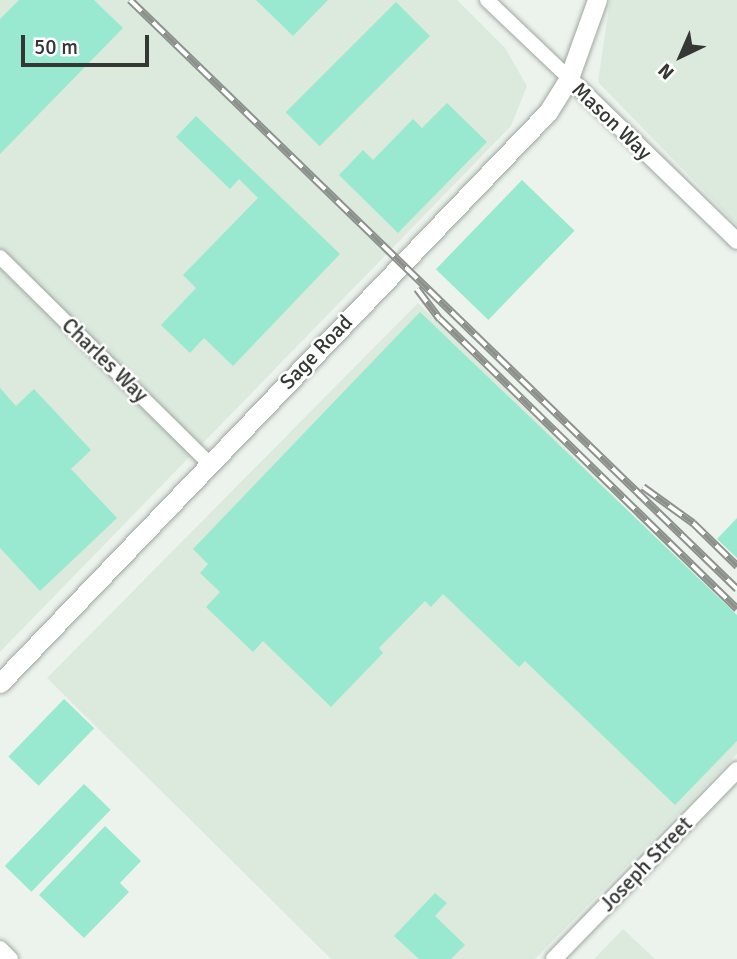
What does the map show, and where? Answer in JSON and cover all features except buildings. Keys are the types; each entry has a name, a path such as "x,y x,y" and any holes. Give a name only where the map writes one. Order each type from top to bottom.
{"main road":[{"name":"Sage Road","path":"0,683 539,122 569,79 597,0"}],"street":[{"name":"Mason Way","path":"487,0 737,242"},
{"name":"Charles Way","path":"0,257 209,463"},
{"name":"Joseph Street","path":"554,959 737,770"},
{"path":"0,949 10,959"}],"shaded area":[{"path":"0,0 457,0 505,48 527,86 511,126 0,652"},
{"path":"610,0 737,0 737,225 598,82"},
{"path":"418,303 737,618 737,754 535,959 331,959 47,678"},
{"path":"623,929 655,959 594,959"}],"railway":[{"path":"130,0 737,589"},
{"path":"417,289 440,319 737,609"},
{"path":"643,487 693,523 737,566"}]}
